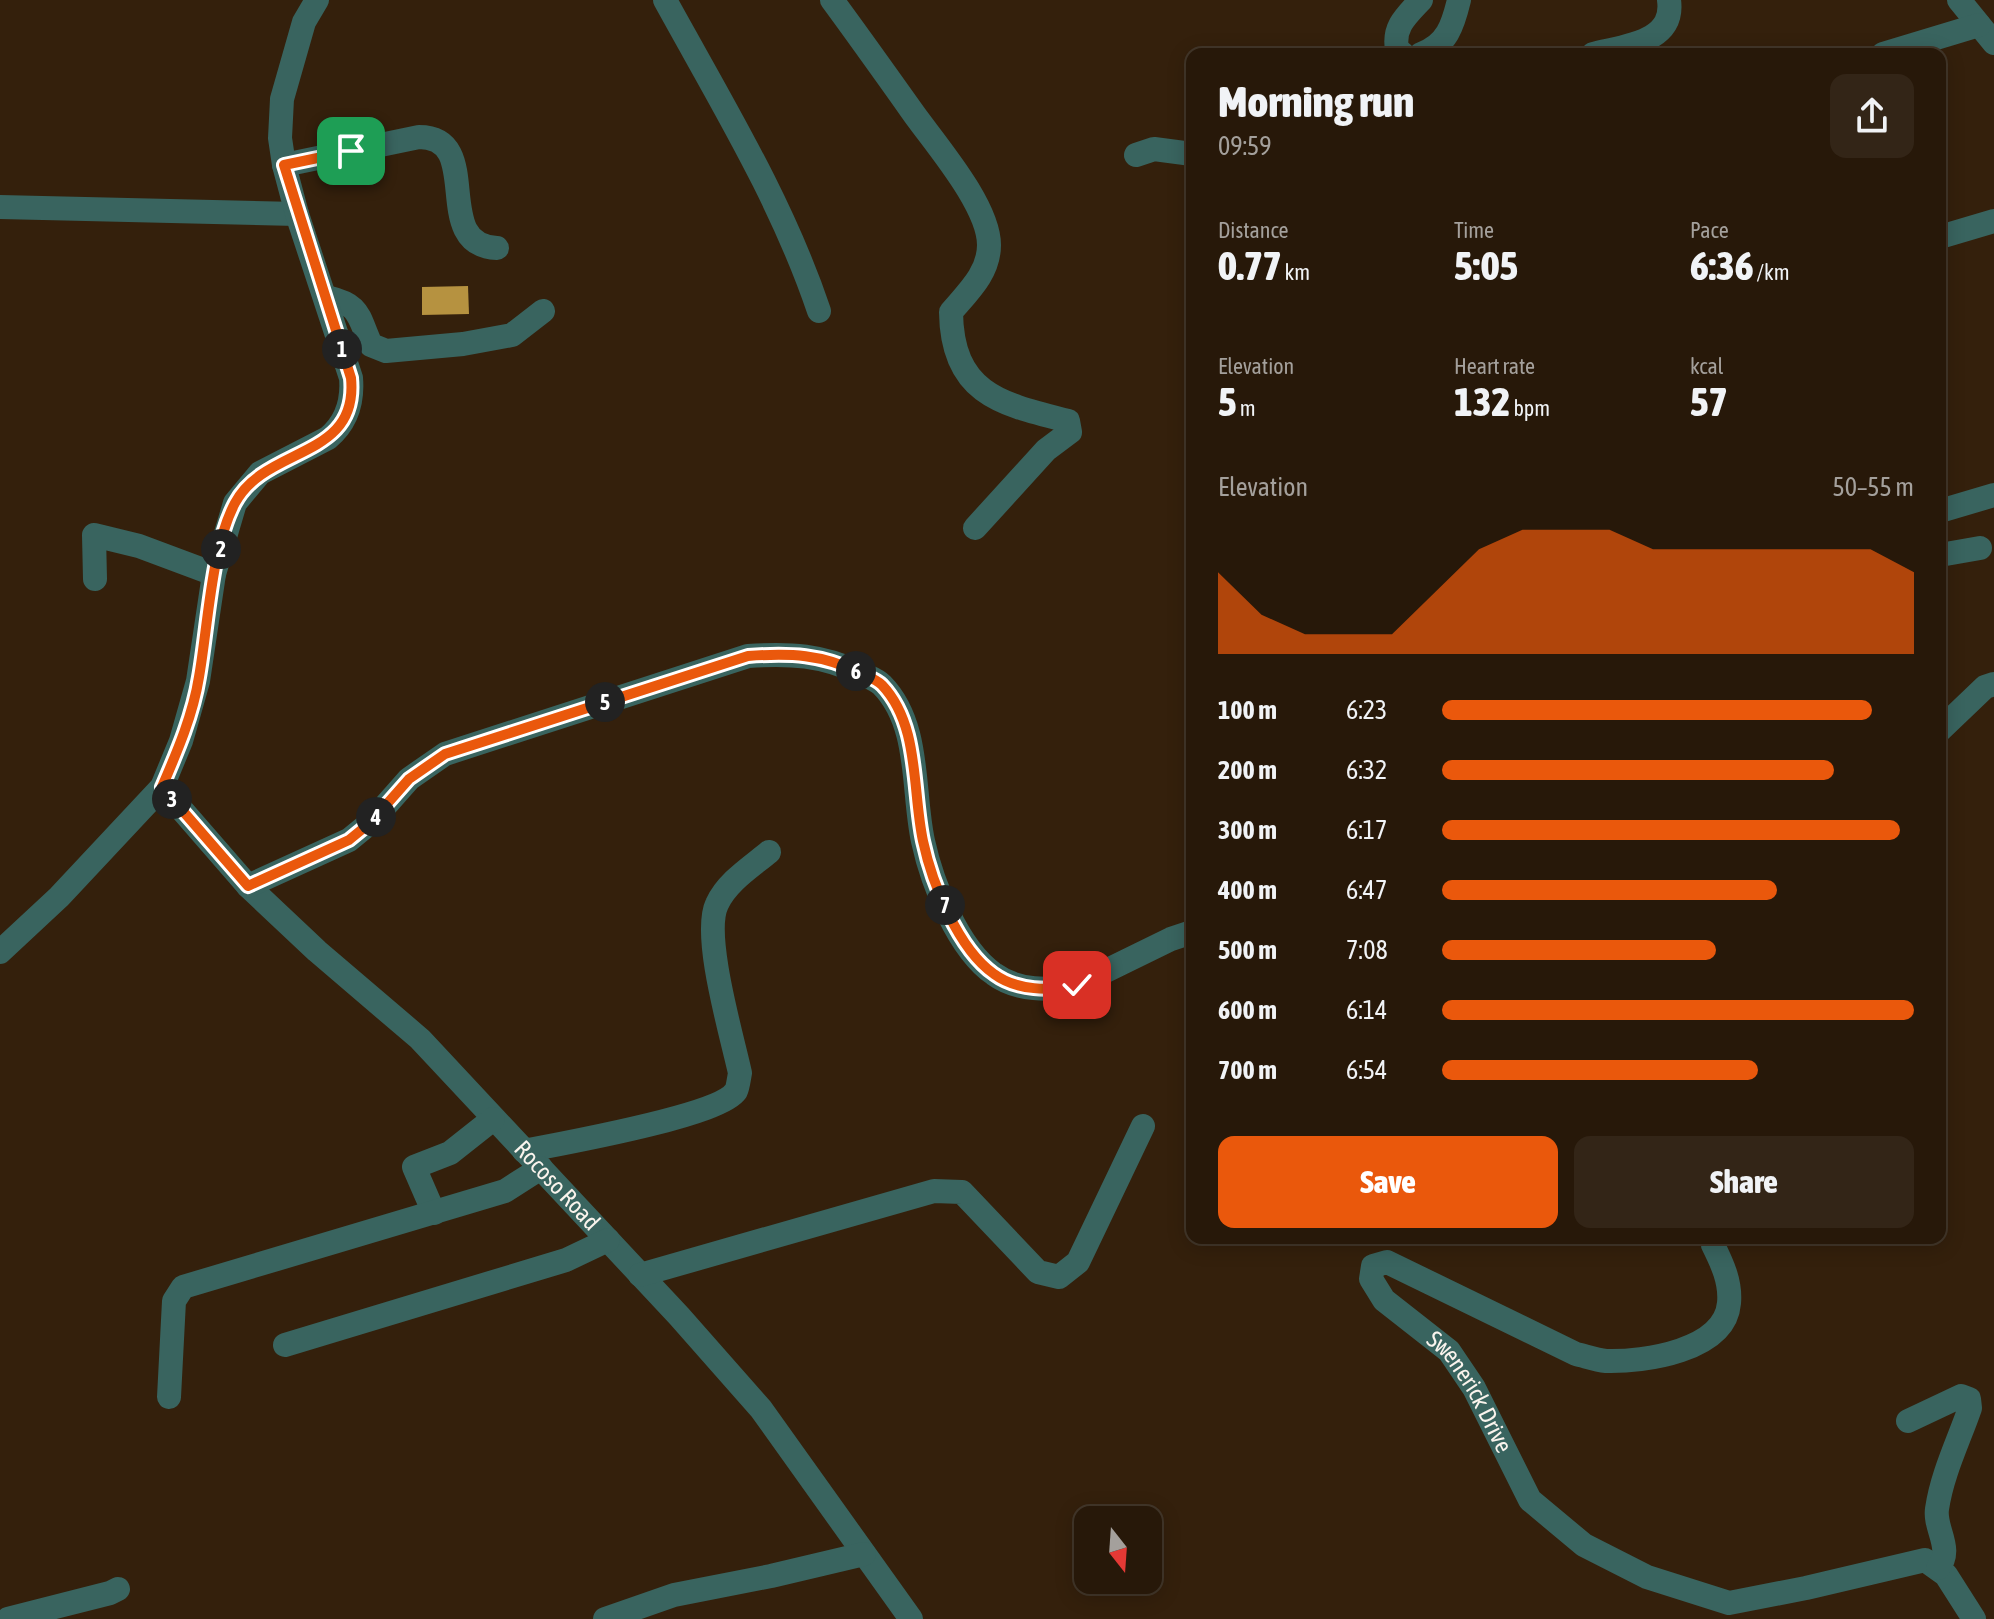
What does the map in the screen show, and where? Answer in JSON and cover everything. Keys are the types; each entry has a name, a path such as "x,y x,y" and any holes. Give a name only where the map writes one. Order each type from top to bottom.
{"street":[{"path":"0,952 59,897 162,787 181,741 198,681 214,574 230,513 249,483 260,473 328,438 348,412 351,378 297,214 280,138 282,99 304,22 317,0"},
{"path":"665,0 780,209 819,311"},
{"path":"832,0 969,190 986,227 989,246 986,266 951,312 953,339 962,365 979,388 998,401 1068,421 1070,432 1046,450 975,528"},
{"path":"1397,48 1395,37 1398,26 1421,0"},
{"path":"1435,48 1445,40 1454,23 1459,0"},
{"path":"1615,48 1659,33 1670,14 1669,0"},
{"path":"1914,48 1987,34 1959,0"},
{"path":"284,165 419,137 435,139 448,148 454,160 456,193 467,233 487,247 497,248"},
{"path":"1136,155 1154,149 1186,153"},
{"path":"0,207 297,214"},
{"path":"1946,235 1994,221"},
{"path":"326,297 348,302 357,313 371,345 386,351 463,344 512,335 543,311"},
{"path":"1946,509 1994,495"},
{"path":"95,579 94,535 139,546 214,574"},
{"path":"1946,554 1980,548"},
{"path":"248,886 349,840 371,822 409,779 445,754 748,656 791,653 838,662 879,682 900,707 911,751 923,842 941,897 967,947 993,974 1032,988 1077,985 1186,934"},
{"path":"1946,724 1985,687 1994,684"},
{"name":"Rocoso Road","path":"162,787 248,886 317,951 420,1039 761,1409 911,1619"},
{"path":"169,1397 174,1301 183,1287 505,1191 532,1160 723,1100 736,1091 740,1073 712,938 715,907 726,890 769,852"},
{"path":"434,1213 414,1167 450,1153 493,1119"},
{"path":"640,1275 934,1191 962,1192 1038,1272 1059,1277 1078,1262 1143,1126"},
{"path":"285,1345 566,1260 608,1240"},
{"name":"Swenerick Drive","path":"1713,1245 1729,1283 1729,1305 1723,1324 1711,1336 1693,1346 1639,1358 1605,1361 1576,1354 1387,1262 1373,1266 1371,1279 1384,1300 1449,1351 1474,1388 1530,1500 1584,1545 1609,1558 1647,1577 1729,1603 1925,1560 1938,1568"},
{"path":"1908,1421 1961,1396 1969,1399 1970,1408 1936,1511 1945,1549 1944,1560 1938,1568 1946,1575 1974,1619"},
{"path":"605,1619 674,1595 864,1554"},
{"path":"8,1619 118,1589"}],"building":[{"path":"468,286 469,314 422,315 422,287"}],"route":[{"path":"351,151 284,165 351,378 348,412 328,438 260,473 240,494 230,513 214,574 198,681 181,741 162,787 248,886 349,840 371,822 409,779 445,754 748,656 791,653 838,662 879,682 900,707 911,751 923,842 941,897 967,947 993,974 1019,985 1046,989 1077,985"}]}
